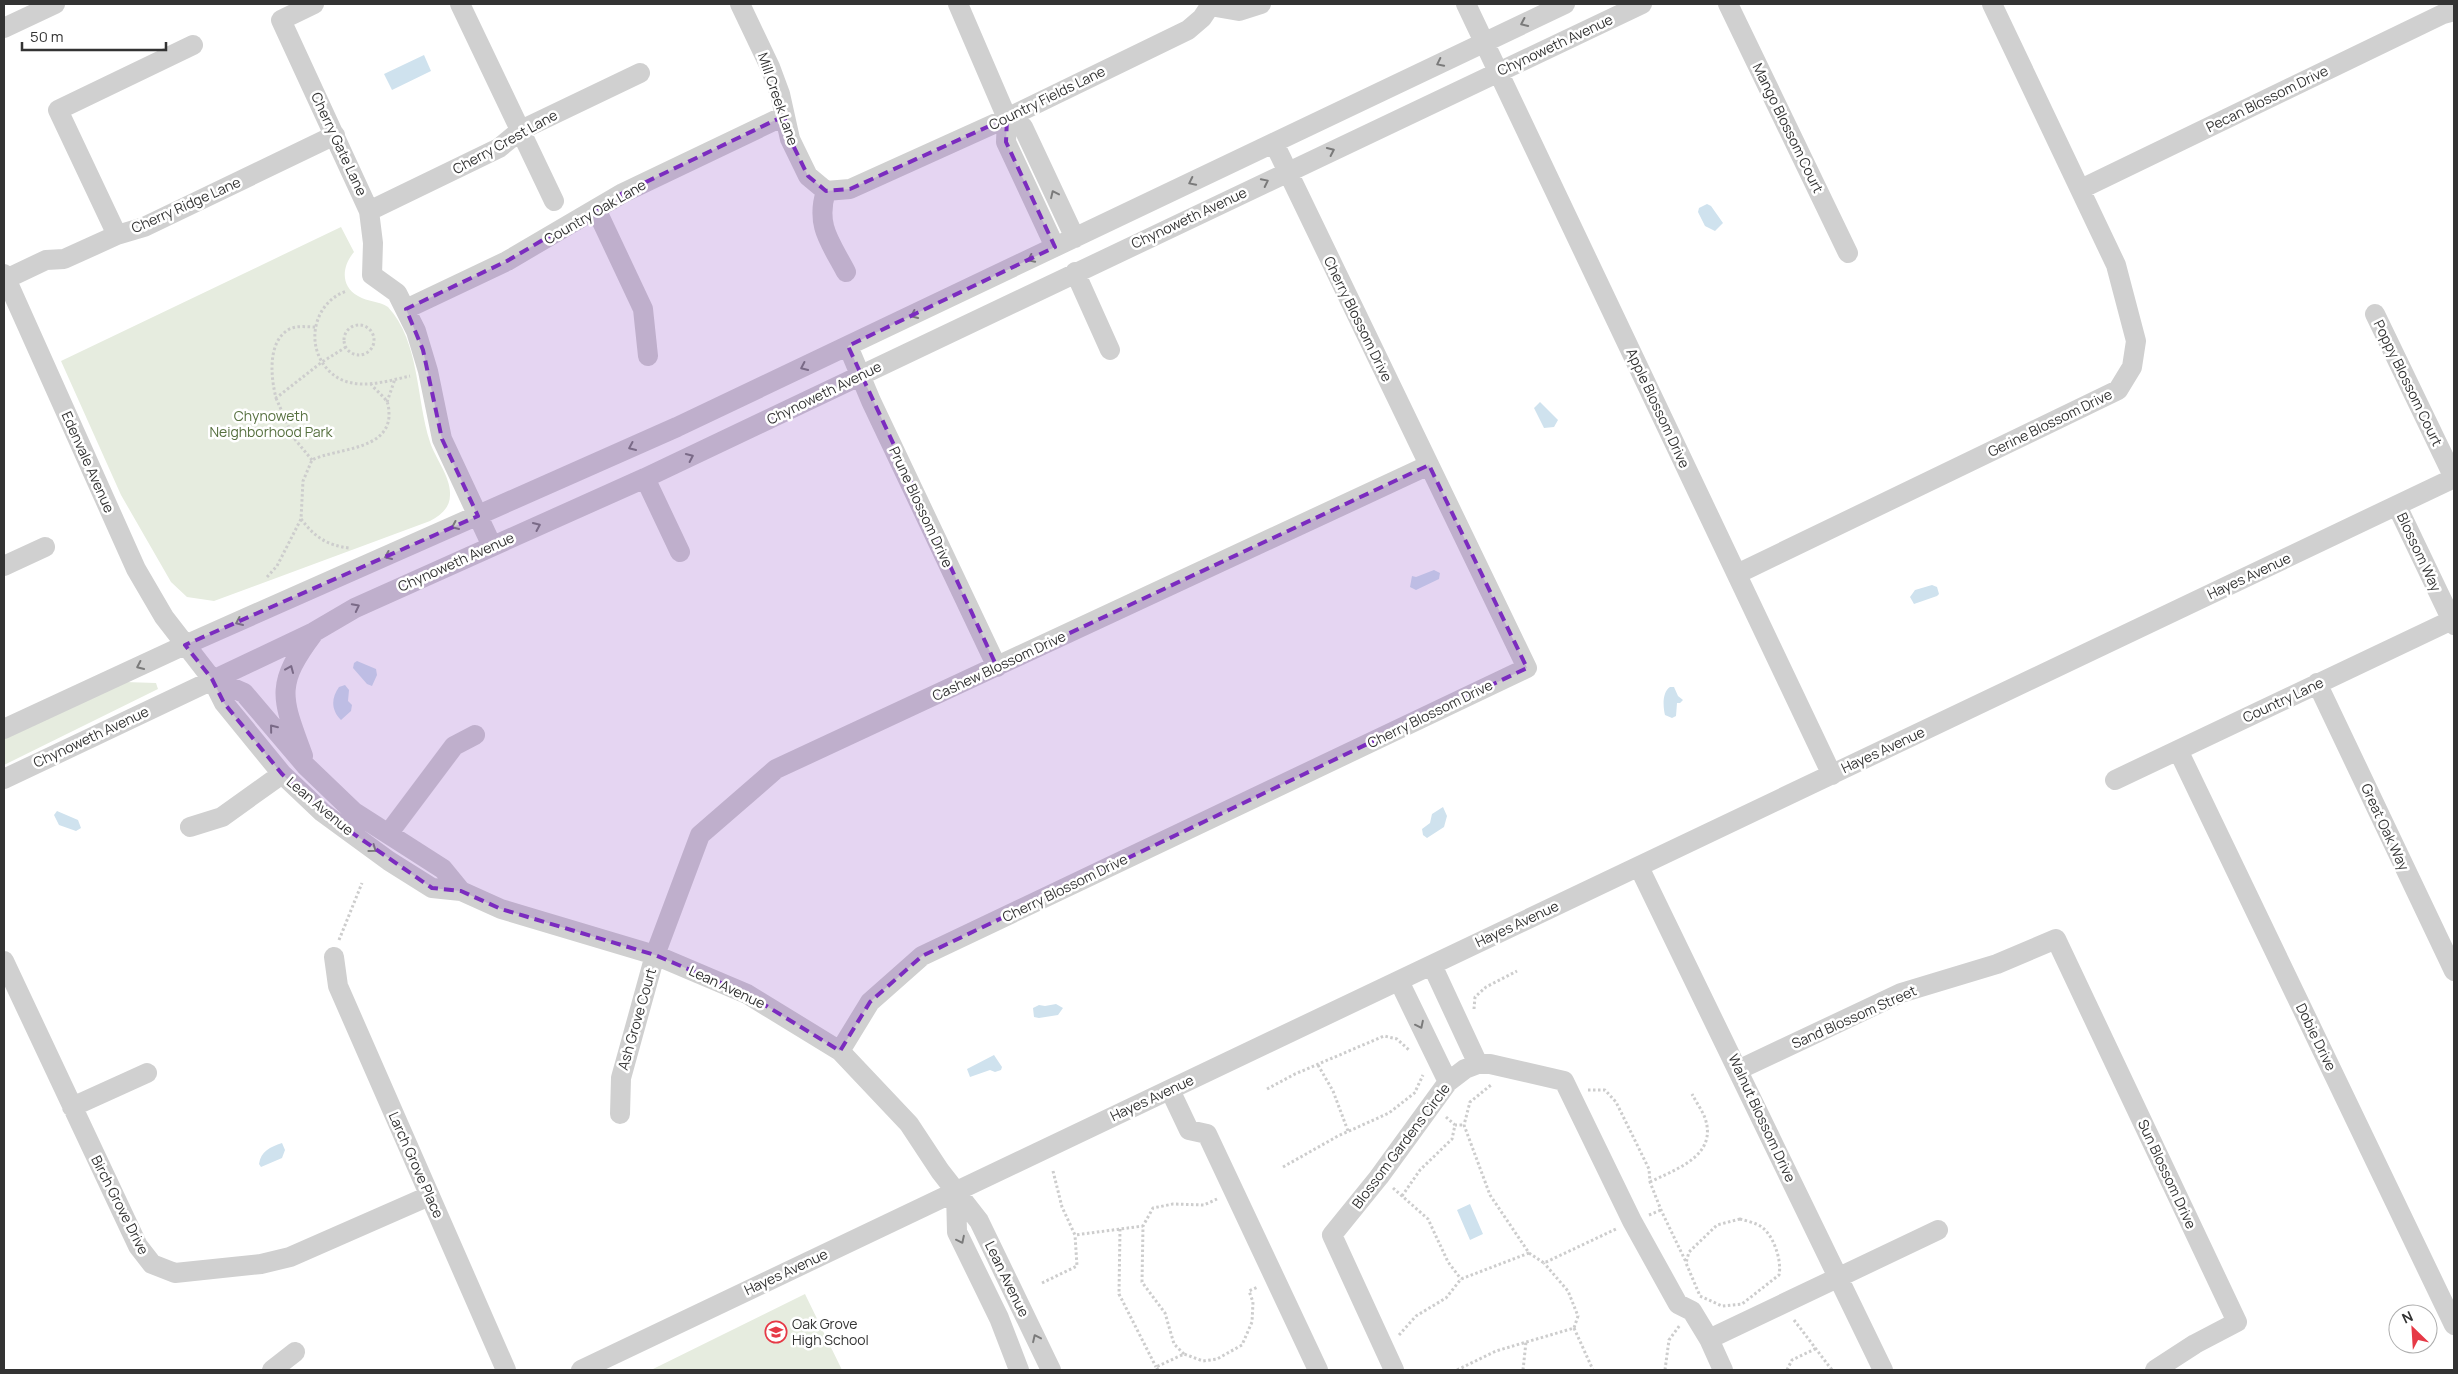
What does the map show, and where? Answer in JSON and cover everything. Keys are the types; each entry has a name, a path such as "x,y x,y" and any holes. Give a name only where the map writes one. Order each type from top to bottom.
{"street":[{"path":"4,28 54,4"},
{"name":"Cherry Gate Lane","path":"314,4 281,20 336,135 369,211 373,243 372,275 397,293 406,308"},
{"path":"460,4 522,130 554,201"},
{"name":"Mill Creek Lane","path":"740,4 770,67 780,94 790,139 808,176 826,192"},
{"path":"958,4 1007,118 1006,142 1056,247"},
{"name":"Country Fields Lane","path":"826,192 850,190 1007,118 1188,30 1202,18 1210,5 1239,11 1261,4"},
{"name":"Apple Blossom Drive","path":"1466,4 1832,774"},
{"path":"4,729 185,645 677,427 1565,4"},
{"name":"Chynoweth Avenue","path":"4,779 314,632 355,608 646,478 1075,272 1642,4"},
{"name":"Mango Blossom Court","path":"1728,4 1848,253"},
{"name":"Gerine Blossom Drive","path":"1737,574 2118,390 2132,367 2136,341 2116,265 1992,4"},
{"name":"Pecan Blossom Drive","path":"2081,189 2443,14 2454,11"},
{"path":"117,235 58,110 193,45"},
{"name":"Cherry Crest Lane","path":"369,211 499,148 522,130 640,73"},
{"name":"Country Oak Lane","path":"406,308 507,261 623,193 784,116"},
{"path":"1007,118 1023,127 1075,238"},
{"name":"Cherry Ridge Lane","path":"5,276 46,260 64,259 117,235 144,227 336,135"},
{"name":"Cherry Blossom Drive","path":"840,1051 870,1002 922,956 1527,668 1274,143"},
{"path":"826,192 822,204 822,225 846,272"},
{"path":"596,209 643,309 648,356"},
{"path":"1075,272 1110,350"},
{"name":"Edenvale Avenue","path":"5,276 136,569 164,617 185,645"},
{"path":"406,308 423,350 442,439 492,546"},
{"name":"Poppy Blossom Court","path":"2375,314 2454,478"},
{"name":"Prune Blossom Drive","path":"848,346 871,401 998,667"},
{"name":"Cashew Blossom Drive","path":"655,955 700,834 776,769 1429,466"},
{"path":"646,478 680,552"},
{"name":"Hayes Avenue","path":"580,1370 2454,478"},
{"name":"Blossom Way","path":"2397,506 2453,622"},
{"path":"4,566 45,547"},
{"name":"Country Lane","path":"2115,780 2453,622"},
{"path":"306,766 287,708 284,690 294,659 314,632"},
{"name":"Lean Avenue","path":"185,645 212,679 224,703 282,774 322,812 389,861 432,888 461,891 502,909 655,955 747,994 840,1051 909,1124 956,1192 979,1221 1051,1370"},
{"name":"Lean Avenue","path":"212,679 244,693 306,766 354,812 443,869 461,891"},
{"name":"Great Oak Way","path":"2317,684 2454,971"},
{"path":"388,834 454,746 475,735"},
{"name":"Dobie Drive","path":"2178,750 2454,1325"},
{"path":"190,827 222,817 282,774"},
{"name":"Walnut Blossom Drive","path":"1640,866 1883,1370"},
{"name":"Sand Blossom Street","path":"1738,1070 1901,992 1997,964 2056,939"},
{"name":"Sun Blossom Drive","path":"2056,939 2237,1322 2195,1344 2154,1370"},
{"name":"Ash Grove Court","path":"620,1114 620,1078 655,955"},
{"name":"Larch Grove Place","path":"334,957 338,986 506,1370"},
{"name":"Birch Grove Drive","path":"4,961 143,1254 152,1264 175,1273 261,1264 290,1257 429,1196"},
{"path":"1432,965 1478,1064 1490,1064 1564,1081 1632,1221 1678,1304 1696,1303 1723,1370"},
{"path":"1399,981 1448,1082"},
{"name":"Blossom Gardens Circle","path":"1394,1370 1332,1235 1379,1177 1448,1082 1465,1069 1478,1064"},
{"path":"72,1107 147,1073"},
{"path":"1170,1090 1189,1130 1207,1134 1275,1280 1312,1368"},
{"name":"Lean Avenue","path":"956,1192 957,1232 999,1318 1019,1370"},
{"path":"1710,1339 1938,1230"},
{"path":"272,1370 295,1352"}],"path":[{"path":"347,291 339,293 327,304 318,317 315,327 316,348 322,362 333,375 352,384 371,384 413,375"},
{"path":"360,325 372,332 373,347 365,354 355,355 346,347 345,335 351,327 360,325"},
{"path":"312,460 293,437 276,398 272,370 279,338 288,330 298,327 315,327"},
{"path":"276,398 311,369 346,347"},
{"path":"267,577 277,566 301,519 303,481 312,460 324,454 373,442 379,437 388,424 387,402 395,379"},
{"path":"371,384 387,402"},
{"path":"301,519 322,541 334,546 349,548"},
{"path":"334,957 341,932 362,883"},
{"path":"1474,1015 1475,997 1486,987 1517,971"},
{"path":"1267,1089 1295,1074 1384,1036 1396,1039 1408,1048 1411,1055"},
{"path":"1318,1065 1333,1091 1348,1131"},
{"path":"1283,1167 1348,1131 1389,1113 1416,1091 1423,1076 1419,1069"},
{"path":"1497,1085 1489,1085 1470,1102 1464,1126 1490,1196 1529,1253 1544,1263 1568,1291 1578,1316 1574,1328 1593,1370"},
{"path":"1572,1097 1587,1090 1606,1090 1616,1102 1649,1169 1650,1182 1686,1263 1696,1303"},
{"path":"1416,1091 1455,1125 1464,1126"},
{"path":"1650,1182 1692,1162 1706,1142 1706,1120 1692,1094"},
{"path":"1402,1196 1420,1170 1452,1139 1455,1125"},
{"path":"1042,1283 1077,1266 1075,1235 1062,1207 1053,1171"},
{"path":"1379,1177 1428,1219 1448,1262 1461,1279"},
{"path":"1234,1191 1204,1205 1173,1204 1154,1208 1143,1226 1142,1282 1165,1313 1174,1344 1184,1354 1202,1361 1217,1359 1242,1345 1252,1322 1254,1302 1249,1291 1275,1280"},
{"path":"1686,1263 1689,1252 1717,1225 1740,1219 1762,1226 1769,1235 1781,1265 1779,1275 1742,1304 1722,1306 1696,1303"},
{"path":"1544,1263 1632,1221"},
{"path":"1075,1235 1143,1226"},
{"path":"1120,1229 1119,1294 1157,1369 1184,1354"},
{"path":"1385,1350 1416,1316 1446,1298 1461,1279 1529,1253"},
{"path":"1665,1370 1669,1340 1696,1303"},
{"path":"1781,1304 1817,1348 1832,1370"},
{"path":"1457,1370 1496,1351 1574,1328"},
{"path":"1523,1370 1526,1342"},
{"path":"1787,1370 1792,1360 1817,1348"}],"highlighted area":[{"path":"784,116 790,139 808,176 826,191 850,189 1007,118 1006,142 1055,247 848,346 997,667 1429,465 1527,668 922,956 870,1002 840,1051 747,994 655,955 501,909 461,891 432,888 322,812 282,774 224,703 212,679 185,645 478,516 442,439 423,350 406,309 507,261 623,193"}],"green space":[{"name":"Chynoweth Neighborhood Park","path":"341,227 354,252 345,269 348,287 362,298 388,307 406,337 416,372 425,425 432,448 448,481 450,500 441,514 430,521 214,601 187,597 171,582 121,495 61,361"},
{"path":"125,682 156,683 158,689 4,765 4,738"},
{"name":"Oak Grove High School","path":"805,1294 842,1370 651,1370"}],"water":[{"path":"424,55 431,71 392,90 384,74"},
{"path":"1707,204 1711,206 1723,223 1715,231 1705,226 1698,212 1699,208"},
{"path":"1540,402 1558,420 1554,427 1544,428 1534,408"},
{"path":"1434,570 1440,573 1439,579 1416,590 1410,587 1412,576 1416,577"},
{"path":"1932,585 1937,587 1939,594 1914,604 1910,597 1915,590"},
{"path":"357,661 376,669 377,675 372,686 367,684 353,668 354,663"},
{"path":"345,685 349,690 348,701 352,705 351,711 341,720 335,712 333,700 339,687"},
{"path":"1670,687 1674,687 1678,696 1683,700 1677,703 1676,716 1672,718 1665,715 1664,708 1664,696"},
{"path":"1443,807 1447,816 1444,827 1427,838 1423,835 1422,829 1430,823 1432,814"},
{"path":"57,811 78,820 81,828 76,831 59,825 54,815"},
{"path":"1056,1004 1063,1008 1058,1015 1034,1017 1033,1008 1039,1005"},
{"path":"994,1055 1002,1067 1001,1070 995,1072 990,1070 970,1077 967,1069"},
{"path":"282,1143 285,1150 282,1158 261,1167 259,1164 264,1153"},
{"path":"1470,1204 1483,1234 1470,1240 1457,1210"}],"place":[{"name":"Oak Grove High School","path":"776,1332"}]}
